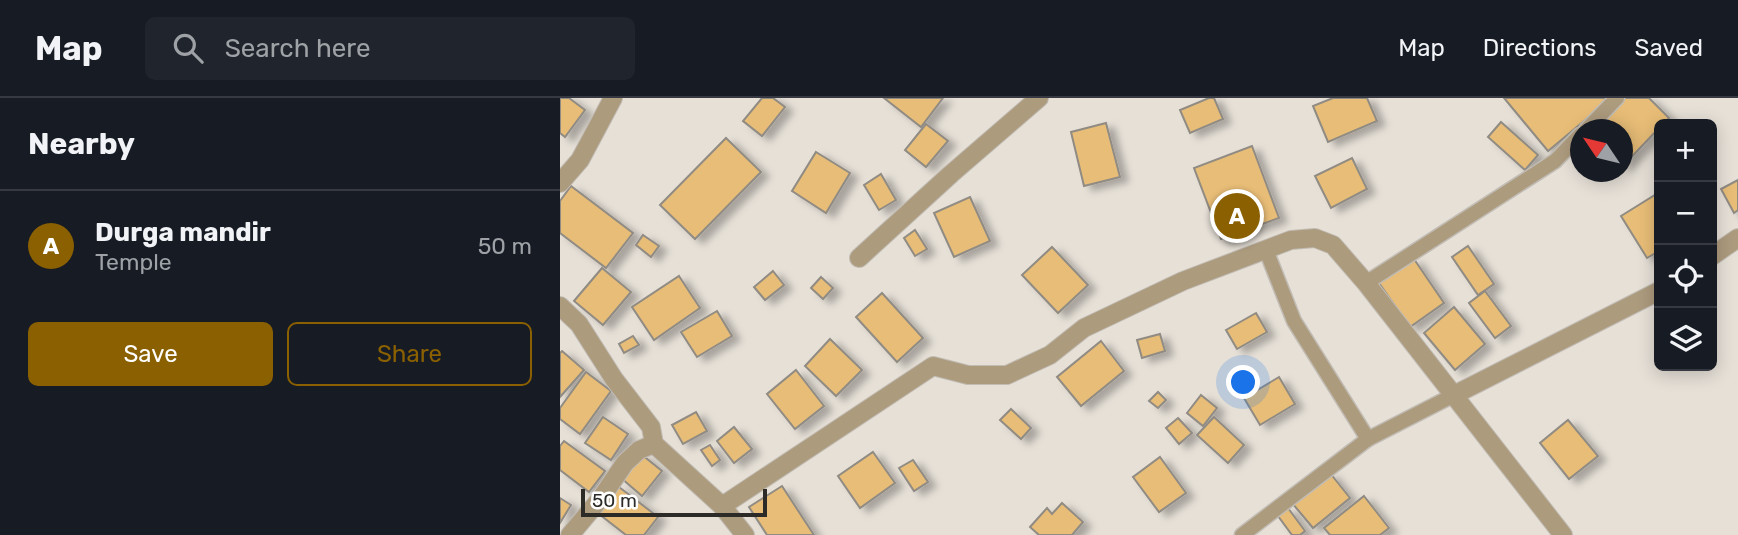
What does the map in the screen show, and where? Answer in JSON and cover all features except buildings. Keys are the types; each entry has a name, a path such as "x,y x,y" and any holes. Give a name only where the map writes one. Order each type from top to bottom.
{"street":[{"path":"560,183 580,160 613,98"},
{"path":"859,258 1039,98"},
{"path":"722,506 933,366 968,375 1007,375 1050,355 1084,328 1183,281 1291,240 1315,238 1333,245 1366,283 1563,535"},
{"path":"1717,253 1738,238"},
{"path":"1454,395 1654,294"},
{"path":"560,306 579,324 614,379 650,427 654,444 722,506 745,535"},
{"path":"570,535 625,464 639,450 654,444"}],"lane":[{"path":"1597,119 1617,98"},
{"path":"1366,283 1555,161 1570,145"},
{"path":"1266,250 1294,321 1368,439"},
{"path":"1242,535 1368,439 1454,395"}],"place":[{"name":"Durga mandir","path":"1237,216"}]}
